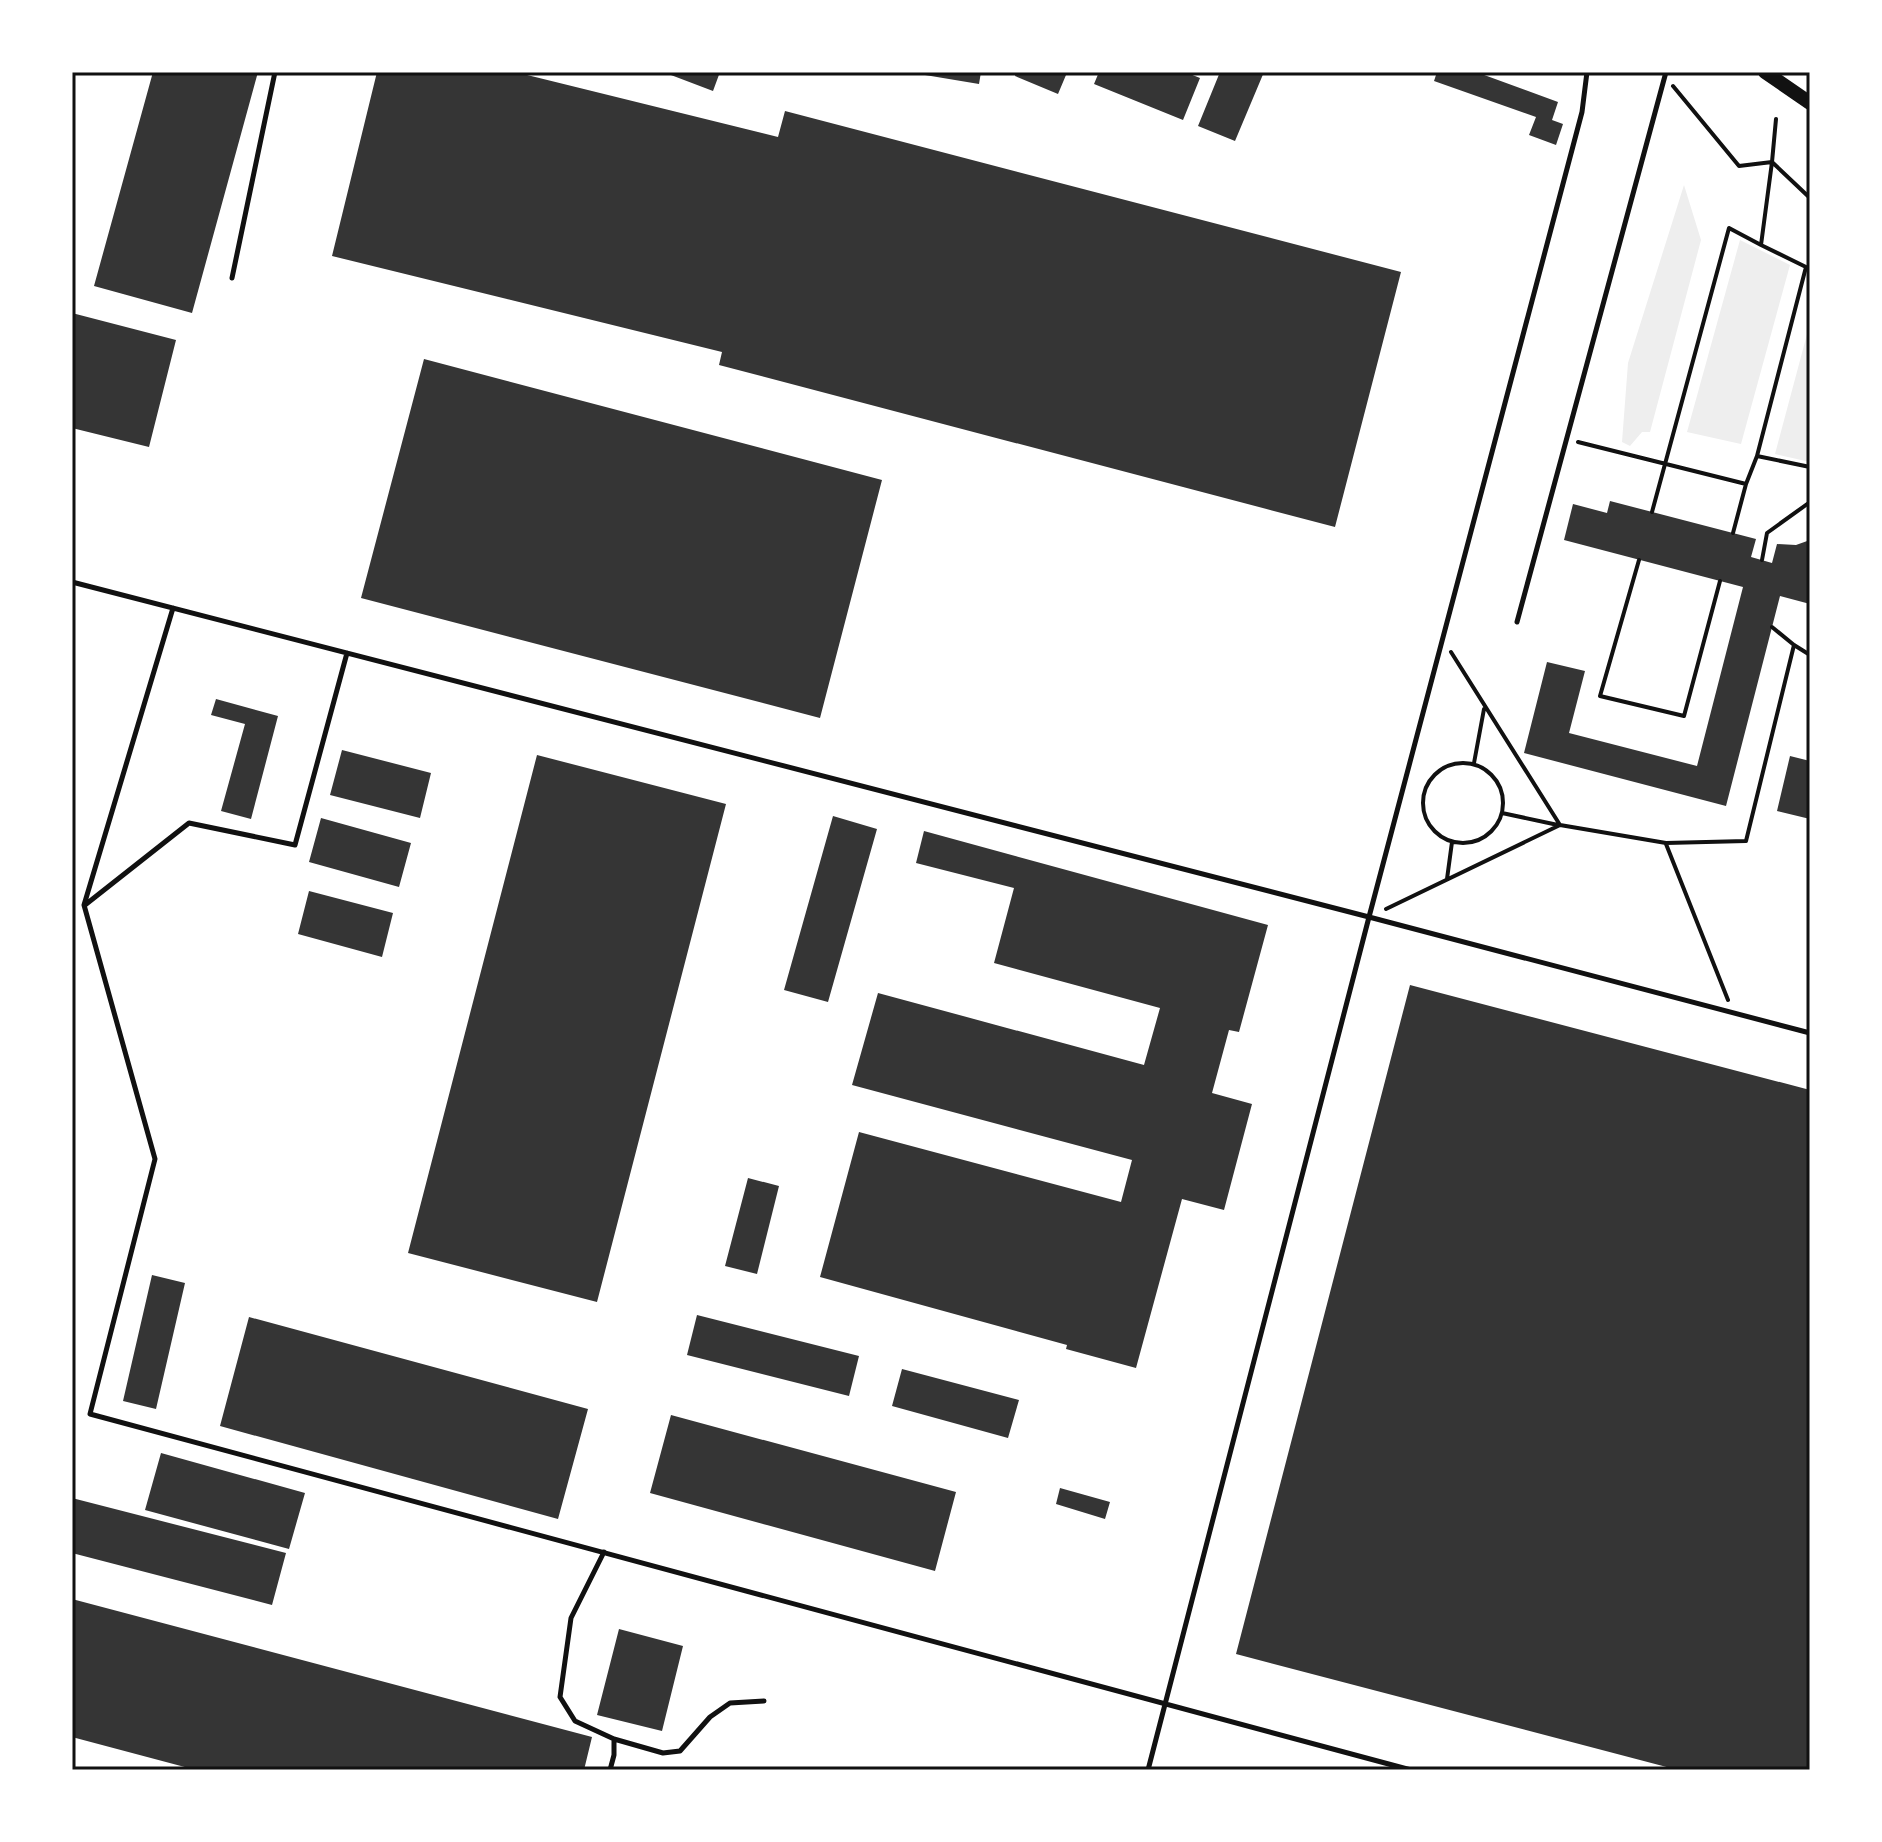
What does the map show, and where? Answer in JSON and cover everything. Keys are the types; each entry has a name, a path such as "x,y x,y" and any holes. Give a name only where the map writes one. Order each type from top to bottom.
{"main road":[{"path":"1765,72 1810,103"}],"lane":[{"path":"232,278 275,72"},
{"path":"1148,1770 1582,112 1587,72"},
{"path":"1517,622 1665,73"},
{"path":"72,582 1810,1033"},
{"path":"173,608 84,905 155,1159 90,1414 1411,1770"},
{"path":"84,905 189,823 295,845 347,653"},
{"path":"604,1552 571,1618 560,1697 575,1721 614,1739 663,1753 680,1751 710,1717 730,1703 764,1701"},
{"path":"610,1770 614,1739"}],"path":[{"path":"1665,73 1739,166 1772,162"},
{"path":"1761,245 1776,119"},
{"path":"1772,162 1810,198"},
{"path":"1652,512 1729,228 1806,267 1757,456 1733,533"},
{"path":"1566,439 1746,484"},
{"path":"1757,456 1810,467"},
{"path":"1762,560 1767,533 1810,502"},
{"path":"1639,560 1600,696 1684,716 1720,581"},
{"path":"1772,627 1810,655"},
{"path":"1443,640 1560,825"},
{"path":"1502,813 1666,843 1746,841 1794,645"},
{"path":"1473,764 1485,706"},
{"path":"1452,764 1473,764 1494,777 1503,801 1502,813 1497,825 1488,834 1465,843 1452,841 1435,831 1429,823 1425,814 1424,794 1428,784 1442,769 1452,764"},
{"path":"1369,917 1560,825"},
{"path":"1447,879 1452,841"},
{"path":"1666,843 1733,1013"}],"shaded area":[{"path":"1684,185 1701,240 1650,432 1642,432 1630,446 1622,442 1628,363"},
{"path":"1740,240 1790,265 1741,444 1687,432"},
{"path":"1810,323 1810,462 1775,454"}],"building":[{"path":"153,72 258,72 192,313 94,286"},
{"path":"377,72 515,72 778,137 785,111 1401,272 1335,527 719,365 722,352 332,256"},
{"path":"663,72 720,72 713,91"},
{"path":"919,72 981,72 979,84"},
{"path":"1016,72 1058,72 1066,75 1058,94 1015,76"},
{"path":"1099,72 1185,72 1200,78 1183,120 1094,84"},
{"path":"1220,72 1264,72 1235,141 1198,126"},
{"path":"1437,72 1476,72 1558,102 1552,120 1563,124 1556,145 1529,135 1536,117 1434,81"},
{"path":"72,313 176,340 149,447 72,428"},
{"path":"424,359 882,480 820,718 361,598"},
{"path":"1610,501 1756,539 1751,557 1772,563 1777,544 1796,545 1810,540 1810,604 1780,596 1726,806 1524,753 1547,662 1585,671 1569,733 1697,766 1743,587 1564,540 1573,504 1607,513"},
{"path":"216,699 278,716 251,819 221,811 245,724 211,715"},
{"path":"342,750 431,773 420,818 330,795"},
{"path":"537,755 726,804 597,1302 408,1253"},
{"path":"1790,756 1810,761 1810,819 1777,811"},
{"path":"833,816 877,829 828,1002 784,990"},
{"path":"321,818 411,843 399,887 309,862"},
{"path":"924,831 1268,925 1239,1032 1229,1030 1212,1093 1252,1104 1224,1210 1182,1199 1136,1368 1066,1349 1067,1345 820,1277 859,1132 1121,1202 1132,1160 852,1085 878,993 1144,1065 1160,1008 994,963 1014,888 916,863"},
{"path":"309,891 393,913 382,957 298,934"},
{"path":"1410,985 1810,1090 1810,1770 1678,1770 1236,1654"},
{"path":"748,1178 779,1186 757,1274 725,1266"},
{"path":"152,1275 185,1283 156,1409 123,1401"},
{"path":"697,1315 859,1356 849,1396 687,1355"},
{"path":"249,1317 588,1409 558,1519 220,1426"},
{"path":"902,1369 1019,1400 1008,1438 892,1406"},
{"path":"671,1415 956,1492 935,1571 650,1493"},
{"path":"161,1453 305,1493 289,1549 145,1510"},
{"path":"1060,1488 1110,1502 1105,1519 1056,1504"},
{"path":"72,1498 286,1553 272,1605 72,1553"},
{"path":"72,1599 592,1737 584,1770 196,1770 72,1737"},
{"path":"619,1629 683,1646 662,1731 597,1715"}]}
